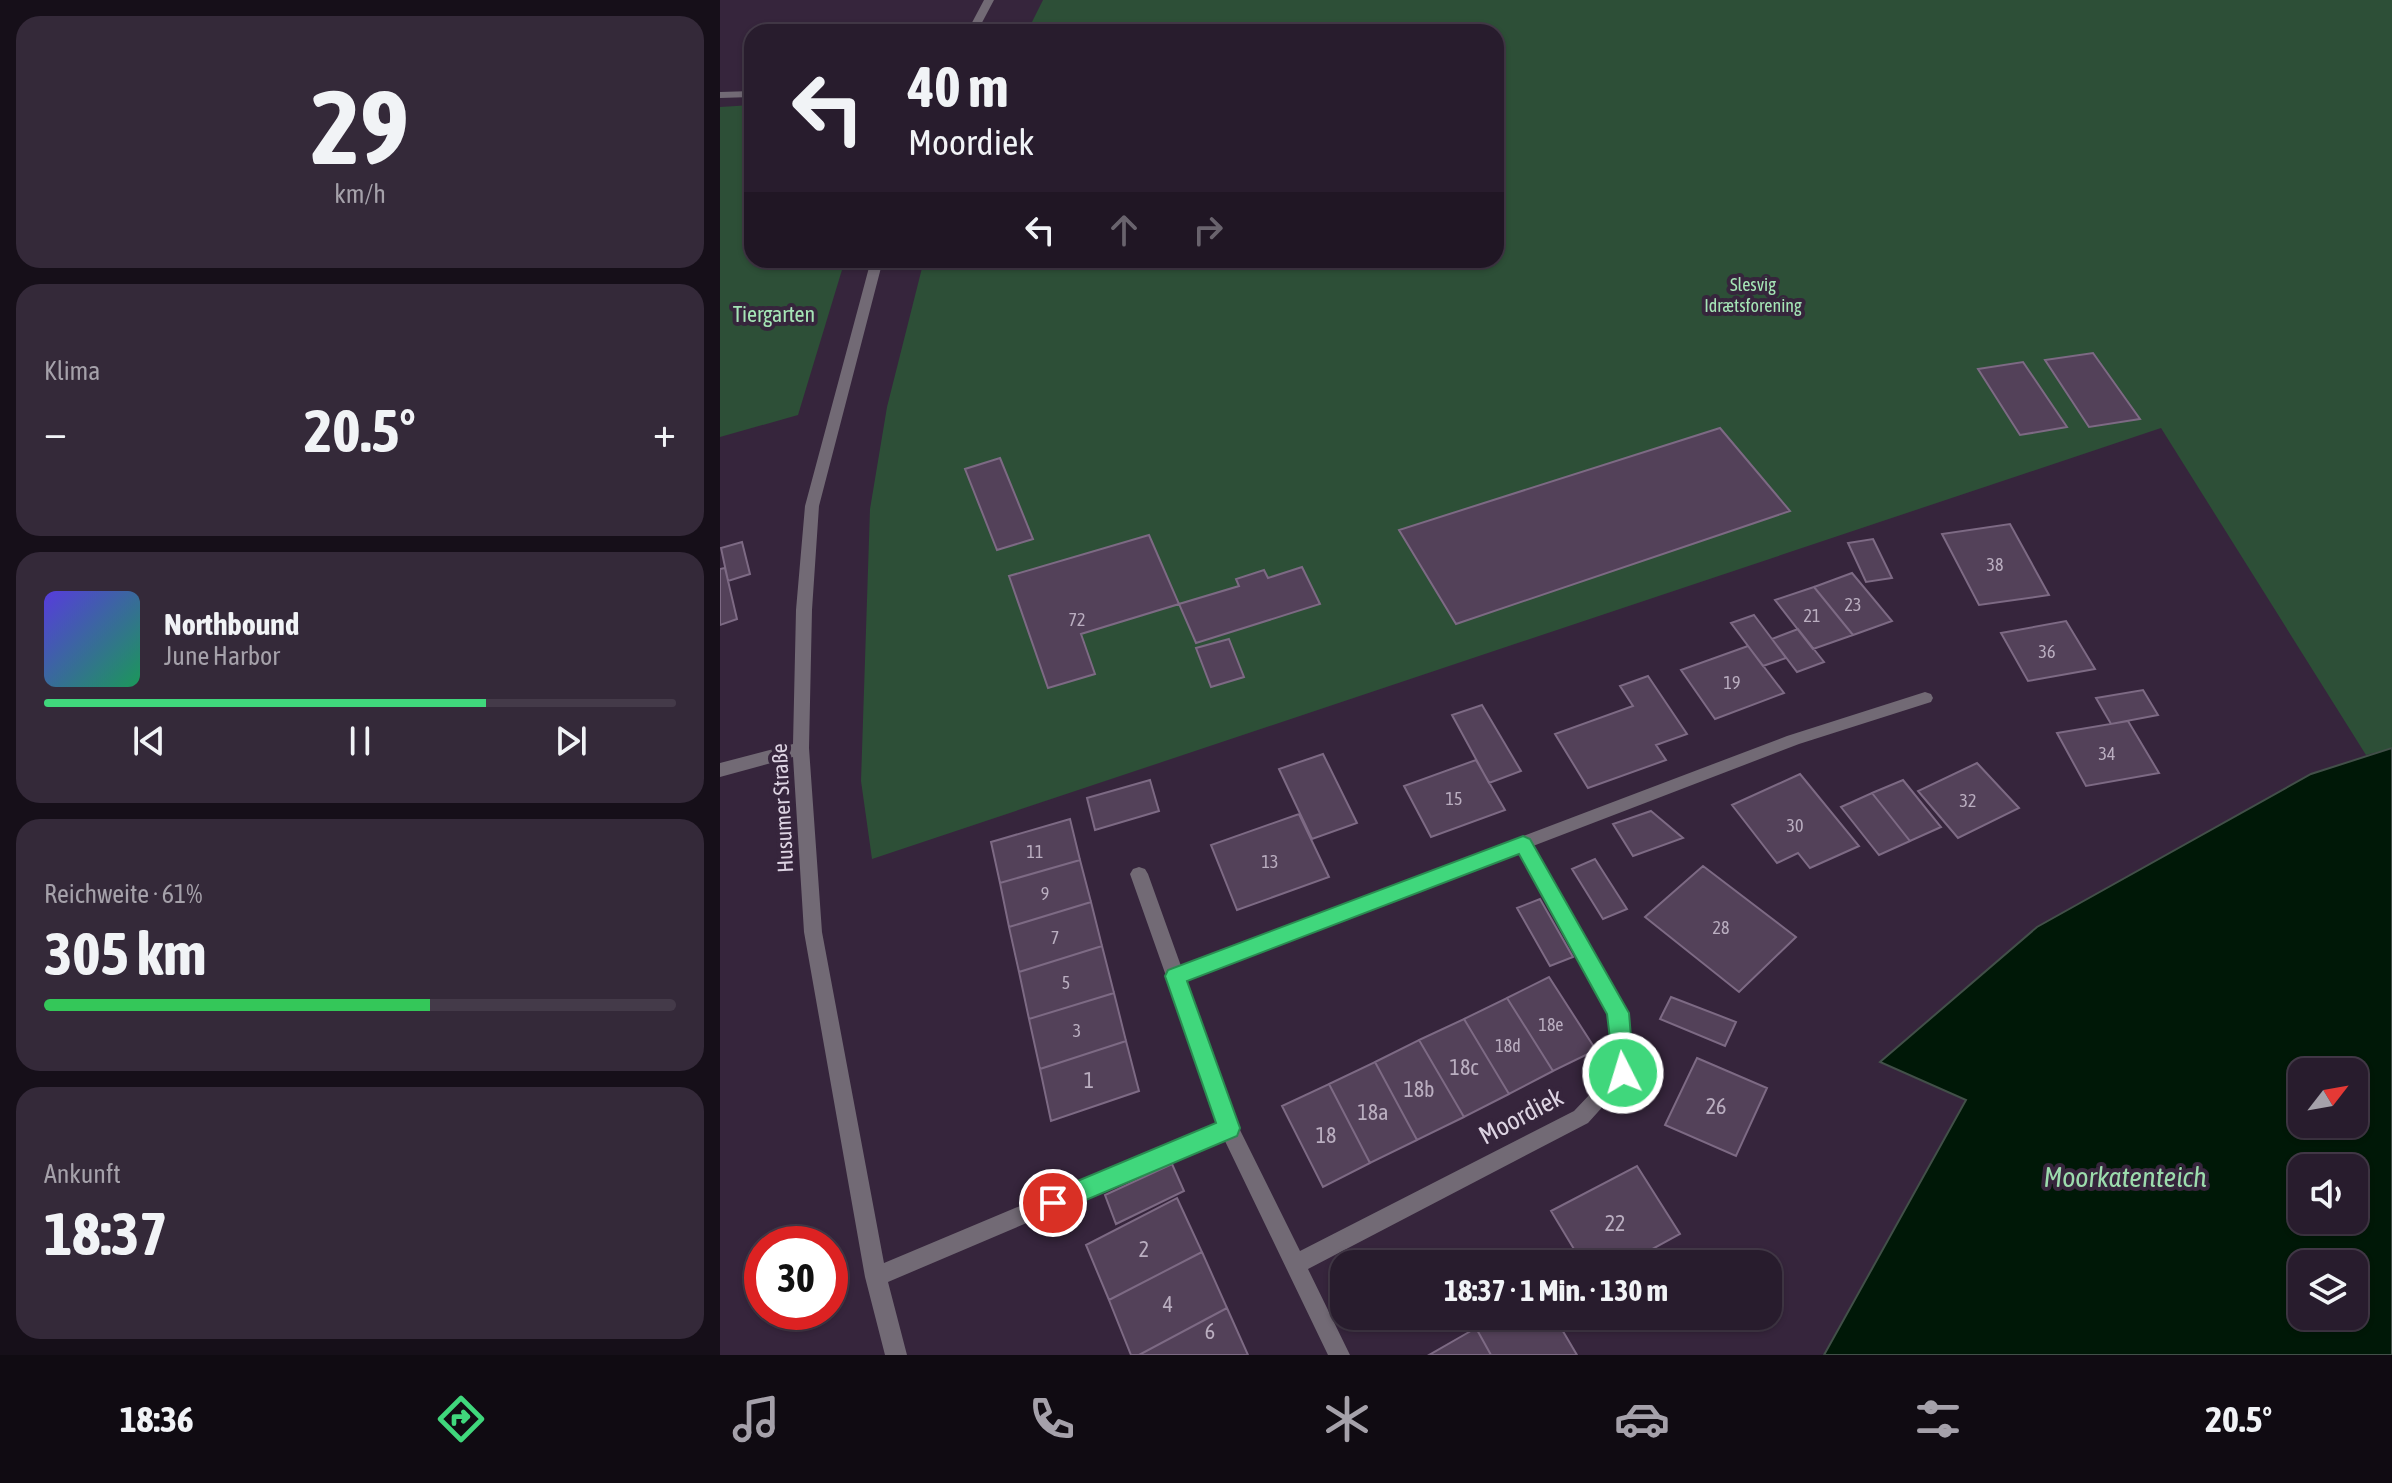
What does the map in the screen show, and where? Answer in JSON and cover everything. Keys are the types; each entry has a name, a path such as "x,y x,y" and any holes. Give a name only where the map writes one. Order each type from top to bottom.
{"street":[{"path":"976,24 989,0"},
{"path":"720,95 744,94"},
{"name":"Husumer Straße","path":"875,268 812,506 804,610 801,748 813,932 876,1277 896,1355"},
{"path":"1175,976 1793,740 1925,698"},
{"path":"720,770 801,748"},
{"name":"Moordiek","path":"1294,1265 1581,1117 1623,1073 1618,1013 1523,844"},
{"path":"1139,874 1229,1128 1339,1355"},
{"path":"876,1277 1229,1128"}],"green space":[{"name":"Slesvig Idrætsforening","path":"1043,0 2392,0 2392,748 2366,755 2161,428 872,859 861,781 870,509 887,407 922,268 1504,268 1504,24 1031,24"},
{"name":"Tiergarten","path":"744,106 744,268 843,268 798,415 720,437 720,107"}],"water":[{"name":"Moorkatenteich","path":"2392,748 2392,1355 1824,1355 1966,1100 1880,1062 2037,927 2311,774"}],"building":[{"path":"2093,353 2140,419 2089,427 2045,360"},
{"path":"2023,362 2067,427 2020,435 1978,369"},
{"path":"1720,428 1790,511 1456,624 1399,530"},
{"path":"1000,458 1033,539 997,550 965,469"},
{"path":"2010,524 2049,595 1979,605 1942,534"},
{"path":"1149,535 1179,604 1081,634 1095,674 1048,688 1009,576"},
{"path":"1873,539 1892,578 1866,582 1848,543"},
{"path":"742,542 750,574 728,581 721,548"},
{"path":"1302,567 1320,604 1196,643 1179,604 1239,586 1236,579 1264,570 1268,578"},
{"path":"725,568 737,619 720,625 720,569"},
{"path":"1852,573 1892,621 1853,635 1814,587"},
{"path":"1814,587 1853,635 1813,649 1775,600"},
{"path":"1754,615 1786,658 1763,666 1731,623"},
{"path":"2066,621 2095,669 2028,681 2001,633"},
{"path":"1798,629 1824,662 1797,672 1772,639"},
{"path":"1229,639 1244,677 1211,687 1196,648"},
{"path":"1748,646 1784,693 1715,719 1681,670"},
{"path":"1648,676 1687,734 1656,745 1666,760 1588,788 1555,734 1633,706 1620,686"},
{"path":"2143,690 2158,715 2111,724 2096,698"},
{"path":"1482,705 1521,771 1489,783 1452,715"},
{"path":"2128,721 2159,773 2086,786 2057,733"},
{"path":"1323,754 1357,823 1312,839 1279,769"},
{"path":"1476,760 1505,810 1431,837 1404,786"},
{"path":"1977,763 2019,808 1958,838 1918,791"},
{"path":"1800,774 1859,846 1810,868 1798,853 1777,863 1732,805"},
{"path":"1150,780 1159,811 1095,830 1087,798"},
{"path":"1903,780 1941,827 1910,841 1872,793"},
{"path":"1872,793 1910,841 1879,855 1841,807"},
{"path":"1651,811 1683,838 1633,856 1613,824"},
{"path":"1299,814 1329,877 1237,910 1211,845"},
{"path":"1070,819 1080,860 1000,883 991,842"},
{"path":"1595,859 1627,909 1603,919 1572,869"},
{"path":"1080,860 1091,902 1009,927 1000,883"},
{"path":"1703,866 1796,937 1739,992 1645,917"},
{"path":"1540,899 1573,957 1550,966 1517,908"},
{"path":"1091,902 1102,946 1019,972 1009,927"},
{"path":"1102,946 1114,993 1029,1019 1019,972"},
{"path":"1549,977 1596,1050 1553,1071 1507,998"},
{"path":"1114,993 1126,1041 1040,1069 1029,1019"},
{"path":"1671,997 1736,1022 1725,1046 1660,1019"},
{"path":"1507,998 1553,1071 1509,1094 1464,1019"},
{"path":"1464,1019 1509,1094 1464,1117 1419,1040"},
{"path":"1419,1040 1464,1117 1417,1140 1375,1062"},
{"path":"1126,1041 1139,1091 1051,1121 1040,1069"},
{"path":"1697,1058 1767,1088 1736,1156 1665,1125"},
{"path":"1375,1062 1417,1140 1370,1163 1329,1084"},
{"path":"1329,1084 1370,1163 1323,1187 1282,1106"},
{"path":"1172,1164 1184,1191 1116,1224 1105,1195"},
{"path":"1637,1166 1680,1234 1651,1250 1575,1250 1551,1211"},
{"path":"1177,1198 1202,1252 1109,1300 1086,1245"},
{"path":"1202,1252 1227,1308 1139,1355 1131,1355 1109,1300"},
{"path":"1227,1308 1248,1355 1139,1355"},
{"path":"1477,1330 1562,1330 1577,1355 1491,1355"},
{"path":"1477,1330 1491,1355 1429,1355"}],"route":[{"path":"1053,1203 1229,1128 1175,976 1523,844 1618,1013 1623,1073"}]}
